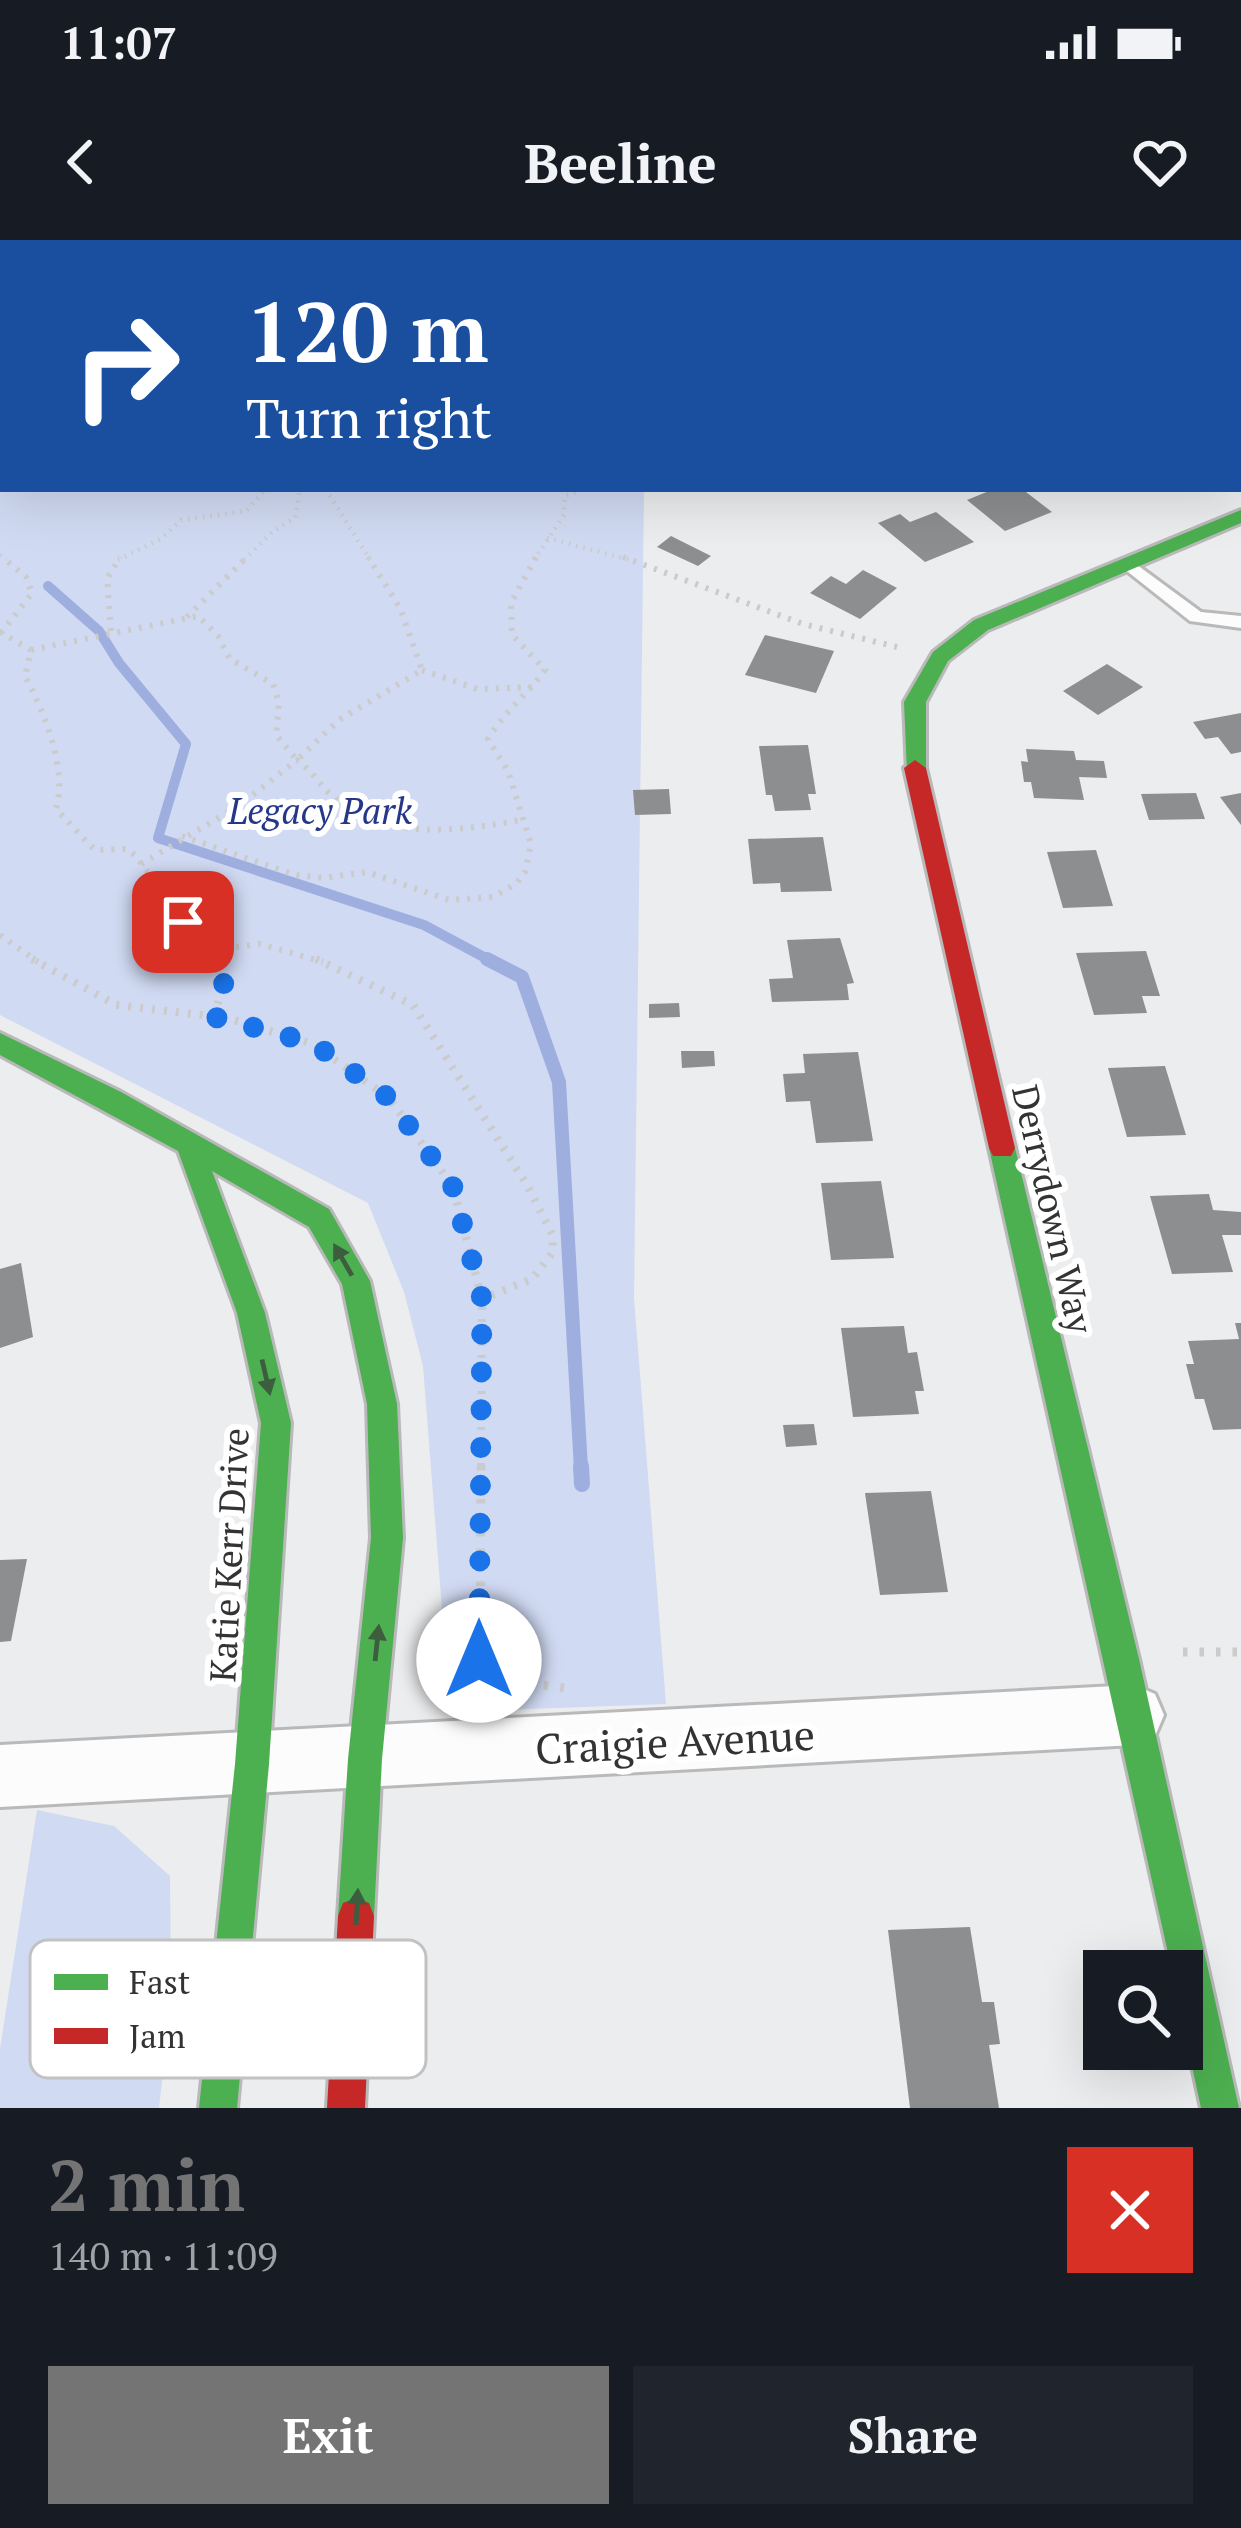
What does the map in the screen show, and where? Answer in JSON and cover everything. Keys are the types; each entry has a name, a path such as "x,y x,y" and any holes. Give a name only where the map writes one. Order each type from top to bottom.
{"street":[{"name":"Derrydown Way","path":"1220,2108 1134,1715 915,777 915,702 940,658 980,625 1241,516"},
{"path":"0,1043 112,1100 319,1218 356,1282 382,1403 387,1538 365,1760 355,1940"},
{"name":"Katie Kerr Drive","path":"190,1147 251,1313 276,1423 235,1940"},
{"name":"Craigie Avenue","path":"0,1776 365,1760 1134,1715"},
{"name":"Katie Kerr Drive","path":"218,2108 221,2078"},
{"path":"346,2108 348,2078"}],"lane":[{"path":"1129,564 1196,616 1241,622"}],"path":[{"path":"111,631 107,579 120,556 163,538 181,520 197,516 212,520 246,511 263,492"},
{"path":"187,617 274,531 295,518 299,492"},
{"path":"328,492 400,608 422,670"},
{"path":"182,836 295,874 324,878 367,872 449,900 493,897 517,883 525,872 531,844 508,771 488,739 507,707 536,687 545,670 512,635 511,603 546,537 564,515 565,496 576,492"},
{"path":"546,537 608,551 803,624 940,658"},
{"path":"0,555 26,577 32,593 1,633 31,650 198,616 218,636 230,658 273,684 279,703 276,735 338,802 384,824 464,831 520,820"},
{"path":"31,650 25,676 40,704 62,789 56,809 95,850 126,849 141,865 225,979 214,1017"},
{"path":"141,865 240,805 345,715 422,670 477,688 536,687"},
{"path":"0,935 15,949 116,1005 214,1017 313,1043 389,1098 453,1187 482,1299 479,1660 514,1681 579,1691"},
{"path":"204,951 260,944 315,958 413,1005 527,1185 552,1234 553,1252 532,1279 482,1299"},
{"path":"1174,1652 1241,1652"}],"green space":[{"name":"Legacy Park","path":"0,492 644,492 634,1298 666,1704 450,1712 423,1366 404,1292 368,1203 0,1015"},
{"path":"37,1810 114,1826 170,1876 171,1940 30,1940 30,2078 162,2078 159,2108 0,2108 0,2049"}],"building":[{"path":"987,492 1026,492 1052,512 1005,531 967,500"},
{"path":"936,512 974,542 925,562 878,523 900,514 910,522"},
{"path":"671,536 711,556 698,566 657,547"},
{"path":"863,570 897,588 860,619 810,593 831,576 846,584"},
{"path":"765,635 834,651 816,693 745,675"},
{"path":"1107,664 1143,687 1098,715 1063,691"},
{"path":"1241,713 1241,752 1231,754 1218,737 1205,739 1193,722"},
{"path":"808,745 816,794 808,794 811,810 775,811 772,795 766,795 759,746"},
{"path":"1026,749 1074,751 1076,760 1104,761 1107,778 1079,777 1084,800 1034,798 1031,782 1024,782 1021,761 1028,762"},
{"path":"669,789 671,814 635,815 633,790"},
{"path":"1196,793 1205,819 1149,820 1141,794"},
{"path":"1241,793 1241,825 1220,797"},
{"path":"823,837 832,891 781,892 780,883 753,884 748,839"},
{"path":"1096,850 1113,906 1063,908 1047,852"},
{"path":"840,938 854,983 847,984 849,1000 772,1002 769,979 793,978 787,940"},
{"path":"1146,951 1160,996 1142,996 1147,1013 1094,1015 1076,953"},
{"path":"679,1003 680,1017 649,1018 649,1004"},
{"path":"681,1051 714,1051 715,1066 682,1068"},
{"path":"858,1052 873,1141 816,1143 810,1101 786,1102 783,1074 805,1073 803,1054"},
{"path":"1165,1066 1186,1135 1127,1137 1108,1068"},
{"path":"881,1181 894,1258 831,1260 821,1183"},
{"path":"1209,1194 1213,1210 1241,1212 1241,1235 1222,1235 1233,1272 1172,1274 1150,1196"},
{"path":"21,1263 33,1337 0,1348 0,1269"},
{"path":"1235,1323 1241,1323 1241,1429 1213,1430 1204,1399 1195,1399 1186,1364 1194,1364 1188,1341 1239,1339"},
{"path":"904,1326 908,1353 917,1352 924,1391 915,1391 919,1414 853,1417 841,1328"},
{"path":"814,1424 817,1445 786,1447 783,1425"},
{"path":"931,1491 948,1592 880,1595 865,1493"},
{"path":"27,1559 11,1641 0,1642 0,1560"},
{"path":"970,1927 982,2002 994,2002 1000,2044 989,2045 999,2108 910,2108 888,1930"}],"waterway":[{"path":"48,586 99,631 119,663 186,744 158,838 424,925 493,962"},
{"path":"487,959 522,977 559,1082 581,1469"},
{"path":"581,1466 582,1484"}],"traffic: fast":[{"path":"915,768 915,702 940,657 981,625 1241,516"},
{"path":"0,1043 112,1100 319,1218 356,1281 382,1404 387,1538 365,1759 356,1916"},
{"path":"190,1147 251,1313 276,1423 235,1940"},
{"path":"1002,1148 1122,1659 1220,2108"},
{"path":"218,2108 221,2078"}],"traffic: jam":[{"path":"915,768 1002,1148"},
{"path":"355,1940 356,1916"},
{"path":"346,2108 348,2078"}],"route":[{"path":"183,922 225,979 214,1017 313,1043 389,1098 453,1187 482,1299 479,1660"}]}
